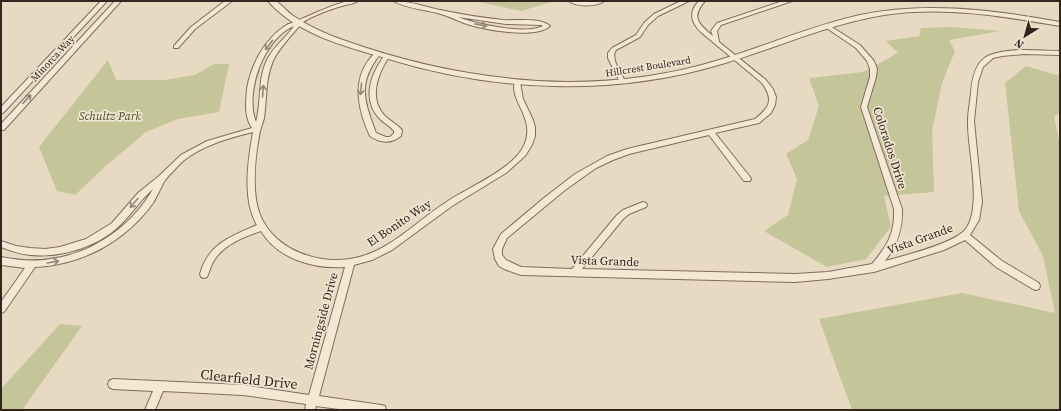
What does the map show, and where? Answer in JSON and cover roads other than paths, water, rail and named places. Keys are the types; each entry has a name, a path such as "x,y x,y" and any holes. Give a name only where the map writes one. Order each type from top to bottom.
{"street":[{"name":"Minorca Way","path":"1,111 104,1"},
{"name":"Minorca Way","path":"1,128 118,1"},
{"path":"176,47 192,28 229,1"},
{"name":"Hillcrest Boulevard","path":"271,1 282,11 299,22 328,37 386,57 448,73 517,82 570,84 622,81 673,74 735,57 827,26 886,12 930,10 965,11 1004,14 1060,24"},
{"name":"El Bonito Way","path":"257,129 250,121 249,101 252,76 256,65 267,48 289,25 299,22 324,9 355,1"},
{"path":"397,1 412,2 462,21 489,27 534,30 543,29 547,26 542,23 492,21 444,13"},
{"path":"571,1 583,4 602,1"},
{"path":"622,81 611,58 611,53 614,49 638,36 646,24 656,15 686,1"},
{"name":"Vista Grande","path":"702,1 694,12 696,23 699,28 767,84 773,98 770,111 757,122 627,152 601,161 573,180 504,236 498,244 496,252 500,261 509,268 521,271 818,278 874,268 946,245 965,235 975,219 978,202 971,121 975,82 980,66 990,58 1001,54 1024,52 1060,53"},
{"path":"717,42 714,31 719,24 790,1"},
{"name":"El Bonito Way","path":"299,22 296,29 277,49 268,65 265,75 251,186 255,213 269,238 280,248 294,256 312,262 350,263 369,258 384,251 439,210 501,173 518,160 528,145 532,126 529,115 518,94 517,82"},
{"name":"Colorados Drive","path":"827,26 861,49 867,56 874,69 874,75 864,99 864,107 898,209 899,219 896,237 874,268"},
{"path":"377,54 365,74 361,88 361,97 373,134 383,140 390,139 398,134 398,130 380,114 376,107 373,95 372,88 375,75 386,57"},
{"path":"1,244 25,252 40,253 62,250 81,244 105,232 115,224 141,196 184,158 206,144 257,129"},
{"path":"711,133 747,179"},
{"path":"1,261 14,264 32,265 68,260 84,254 113,238 137,218 154,197 163,177"},
{"path":"574,272 620,217 626,212 643,204"},
{"path":"204,274 205,266 209,259 217,251 238,236 261,226"},
{"path":"965,235 999,264 1036,286"},
{"name":"Morningside Drive","path":"310,410 350,263"},
{"path":"1,309 32,265"},
{"name":"Clearfield Drive","path":"112,384 243,390 381,410"},
{"path":"150,410 160,386"}],"park label":[{"name":"Schultz Park","path":"110,116"}]}
